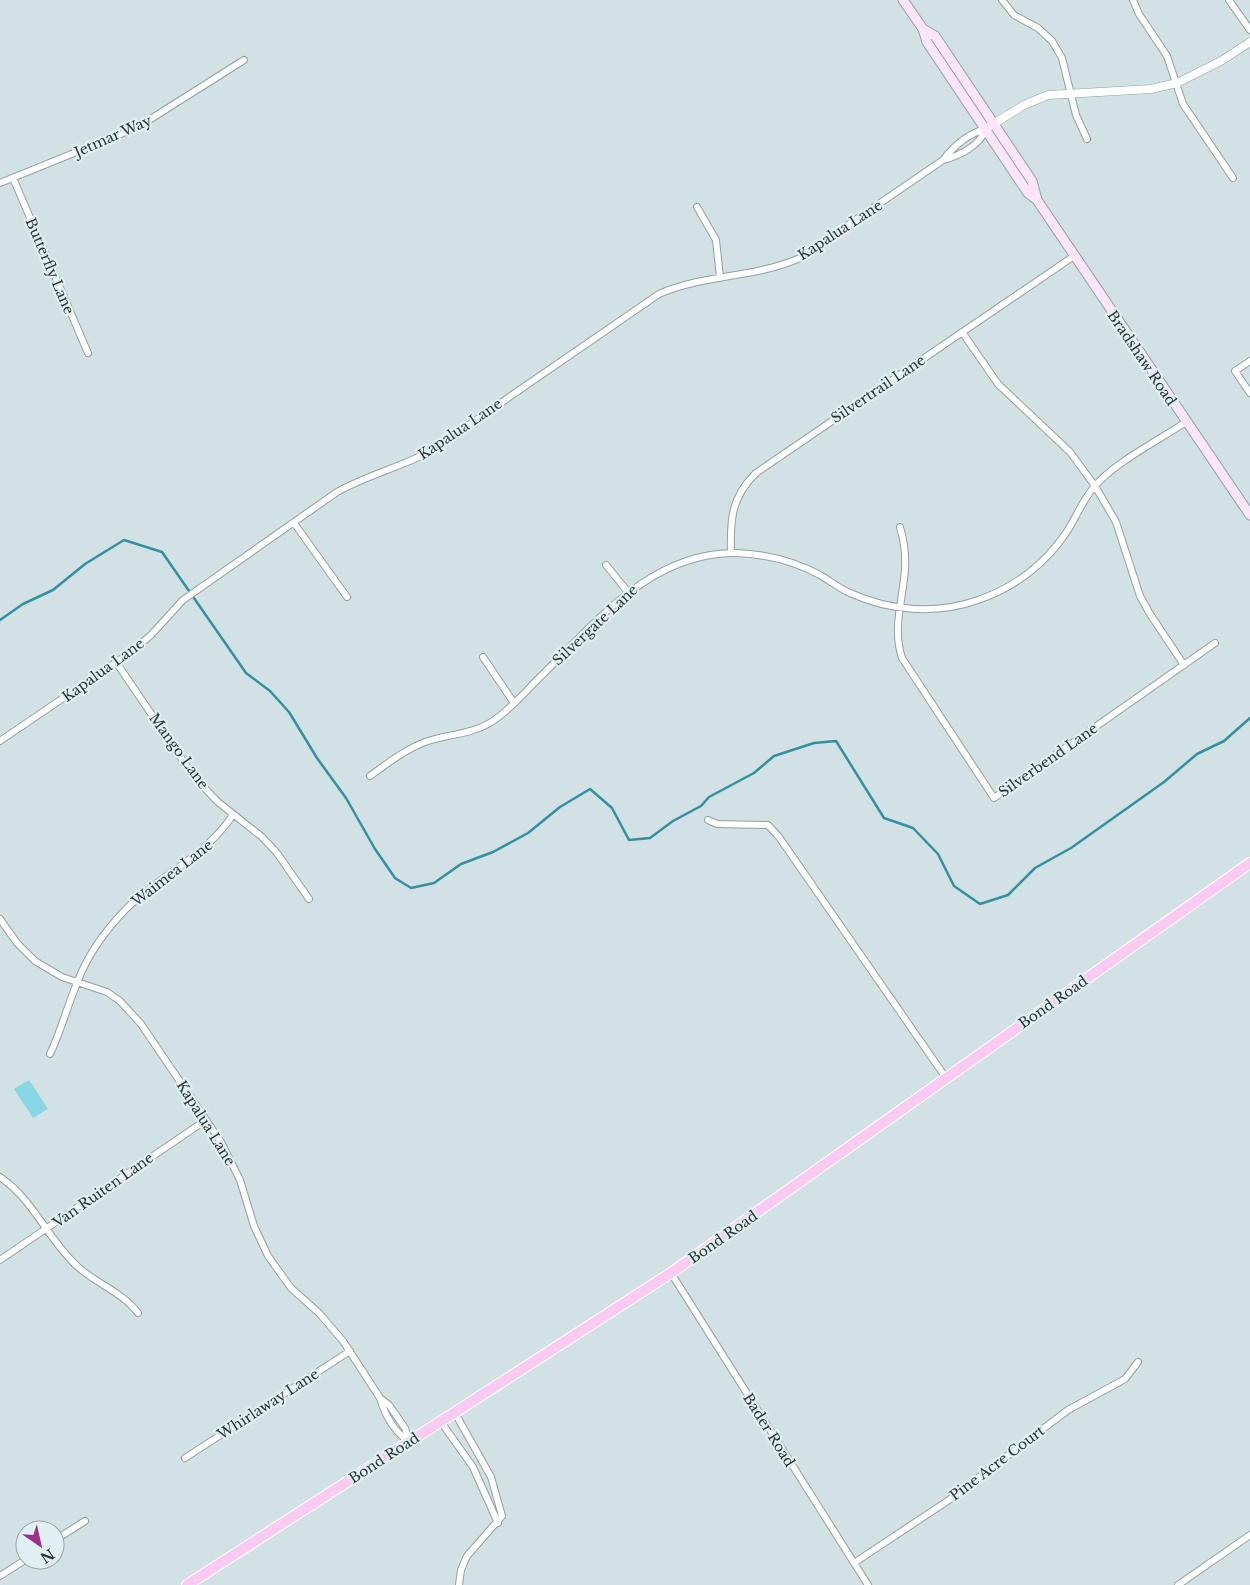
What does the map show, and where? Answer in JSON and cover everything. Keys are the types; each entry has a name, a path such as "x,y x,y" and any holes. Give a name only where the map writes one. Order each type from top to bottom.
{"main road":[{"name":"Bradshaw Road","path":"903,0 923,30 927,42 1028,193 1037,200 1186,422 1249,508"},
{"name":"Bradshaw Road","path":"923,30 935,36 995,123 1032,181 1037,200"},
{"name":"Bond Road","path":"187,1585 671,1274 1248,863"}],"street":[{"path":"1002,0 1014,15 1038,28 1052,41 1062,58 1076,115 1087,139"},
{"path":"1133,0 1139,14 1167,56 1183,104 1233,178"},
{"path":"1230,0 1250,30"},
{"path":"986,129 1024,105 1048,95 1150,89 1177,82 1220,61 1250,42"},
{"name":"Jetmar Way","path":"0,183 138,127 244,60"},
{"name":"Kapalua Lane","path":"0,741 142,644 183,600 203,585 354,482 405,464 431,451 659,294 688,284 775,268 800,258 943,160 955,157 982,139 986,129"},
{"name":"Butterfly Lane","path":"13,178 88,354"},
{"path":"697,208 716,240 720,278"},
{"name":"Silvertrail Lane","path":"731,553 731,514 740,491 751,477 1074,256"},
{"path":"962,332 998,384 1064,446 1094,486 1120,530 1140,596 1184,665"},
{"path":"1250,361 1235,371 1250,393"},
{"name":"Silvergate Lane","path":"370,776 412,748 425,742 479,728 502,714 628,592 644,580 678,563 710,555 731,553 758,555 787,561 820,575 864,599 900,608 929,609 961,605 995,594 1028,574 1054,549 1094,486 1109,473 1186,422"},
{"path":"294,523 347,597"},
{"path":"900,527 905,552 905,569 900,608"},
{"path":"606,564 628,592"},
{"name":"Silverbend Lane","path":"900,608 897,637 899,649 906,667 994,798 1215,643"},
{"path":"483,657 514,703"},
{"name":"Mango Lane","path":"116,662 194,776 233,815 262,837 277,853 310,899"},
{"name":"Waimea Lane","path":"50,1054 62,1026 77,981 96,947 124,911 207,847 233,815"},
{"path":"708,820 717,824 768,825 779,837 946,1078"},
{"name":"Kapalua Lane","path":"0,919 16,943 35,961 62,977 107,992 132,1012 206,1120 233,1165 259,1238 268,1256 291,1288 332,1326 380,1398 389,1405 405,1428 409,1442"},
{"name":"Van Ruiten Lane","path":"0,1260 206,1120"},
{"path":"0,1177 18,1192 62,1251 80,1269 123,1297 138,1313"},
{"name":"Bader Road","path":"671,1274 868,1585"},
{"name":"Whirlaway Lane","path":"185,1458 350,1351"},
{"name":"Pine Acre Court","path":"854,1563 949,1500 1068,1410 1125,1379 1138,1362"},
{"path":"455,1413 491,1477 502,1509 502,1516 498,1523 477,1543 467,1556 461,1570 459,1585"},
{"path":"441,1422 473,1467 498,1523"},
{"path":"65,1534 85,1521"},
{"path":"1178,1585 1250,1535"},
{"path":"0,1576 15,1566"}],"shaded area":[{"path":"29,1080 48,1109 33,1118 14,1089"}],"waterway":[{"path":"0,620 23,604 53,590 85,564 124,540 162,552 246,673 270,691 289,712 317,758 346,798 375,849 395,878 411,888 434,883 461,864 493,852 528,833 560,807 590,789 612,808 629,840 650,838 673,821 701,806 709,797 754,773 774,756 814,743 836,741 884,818 913,828 938,854 954,886 980,904 1008,895 1035,868 1071,848 1164,782 1197,754 1224,741 1250,718"}]}
